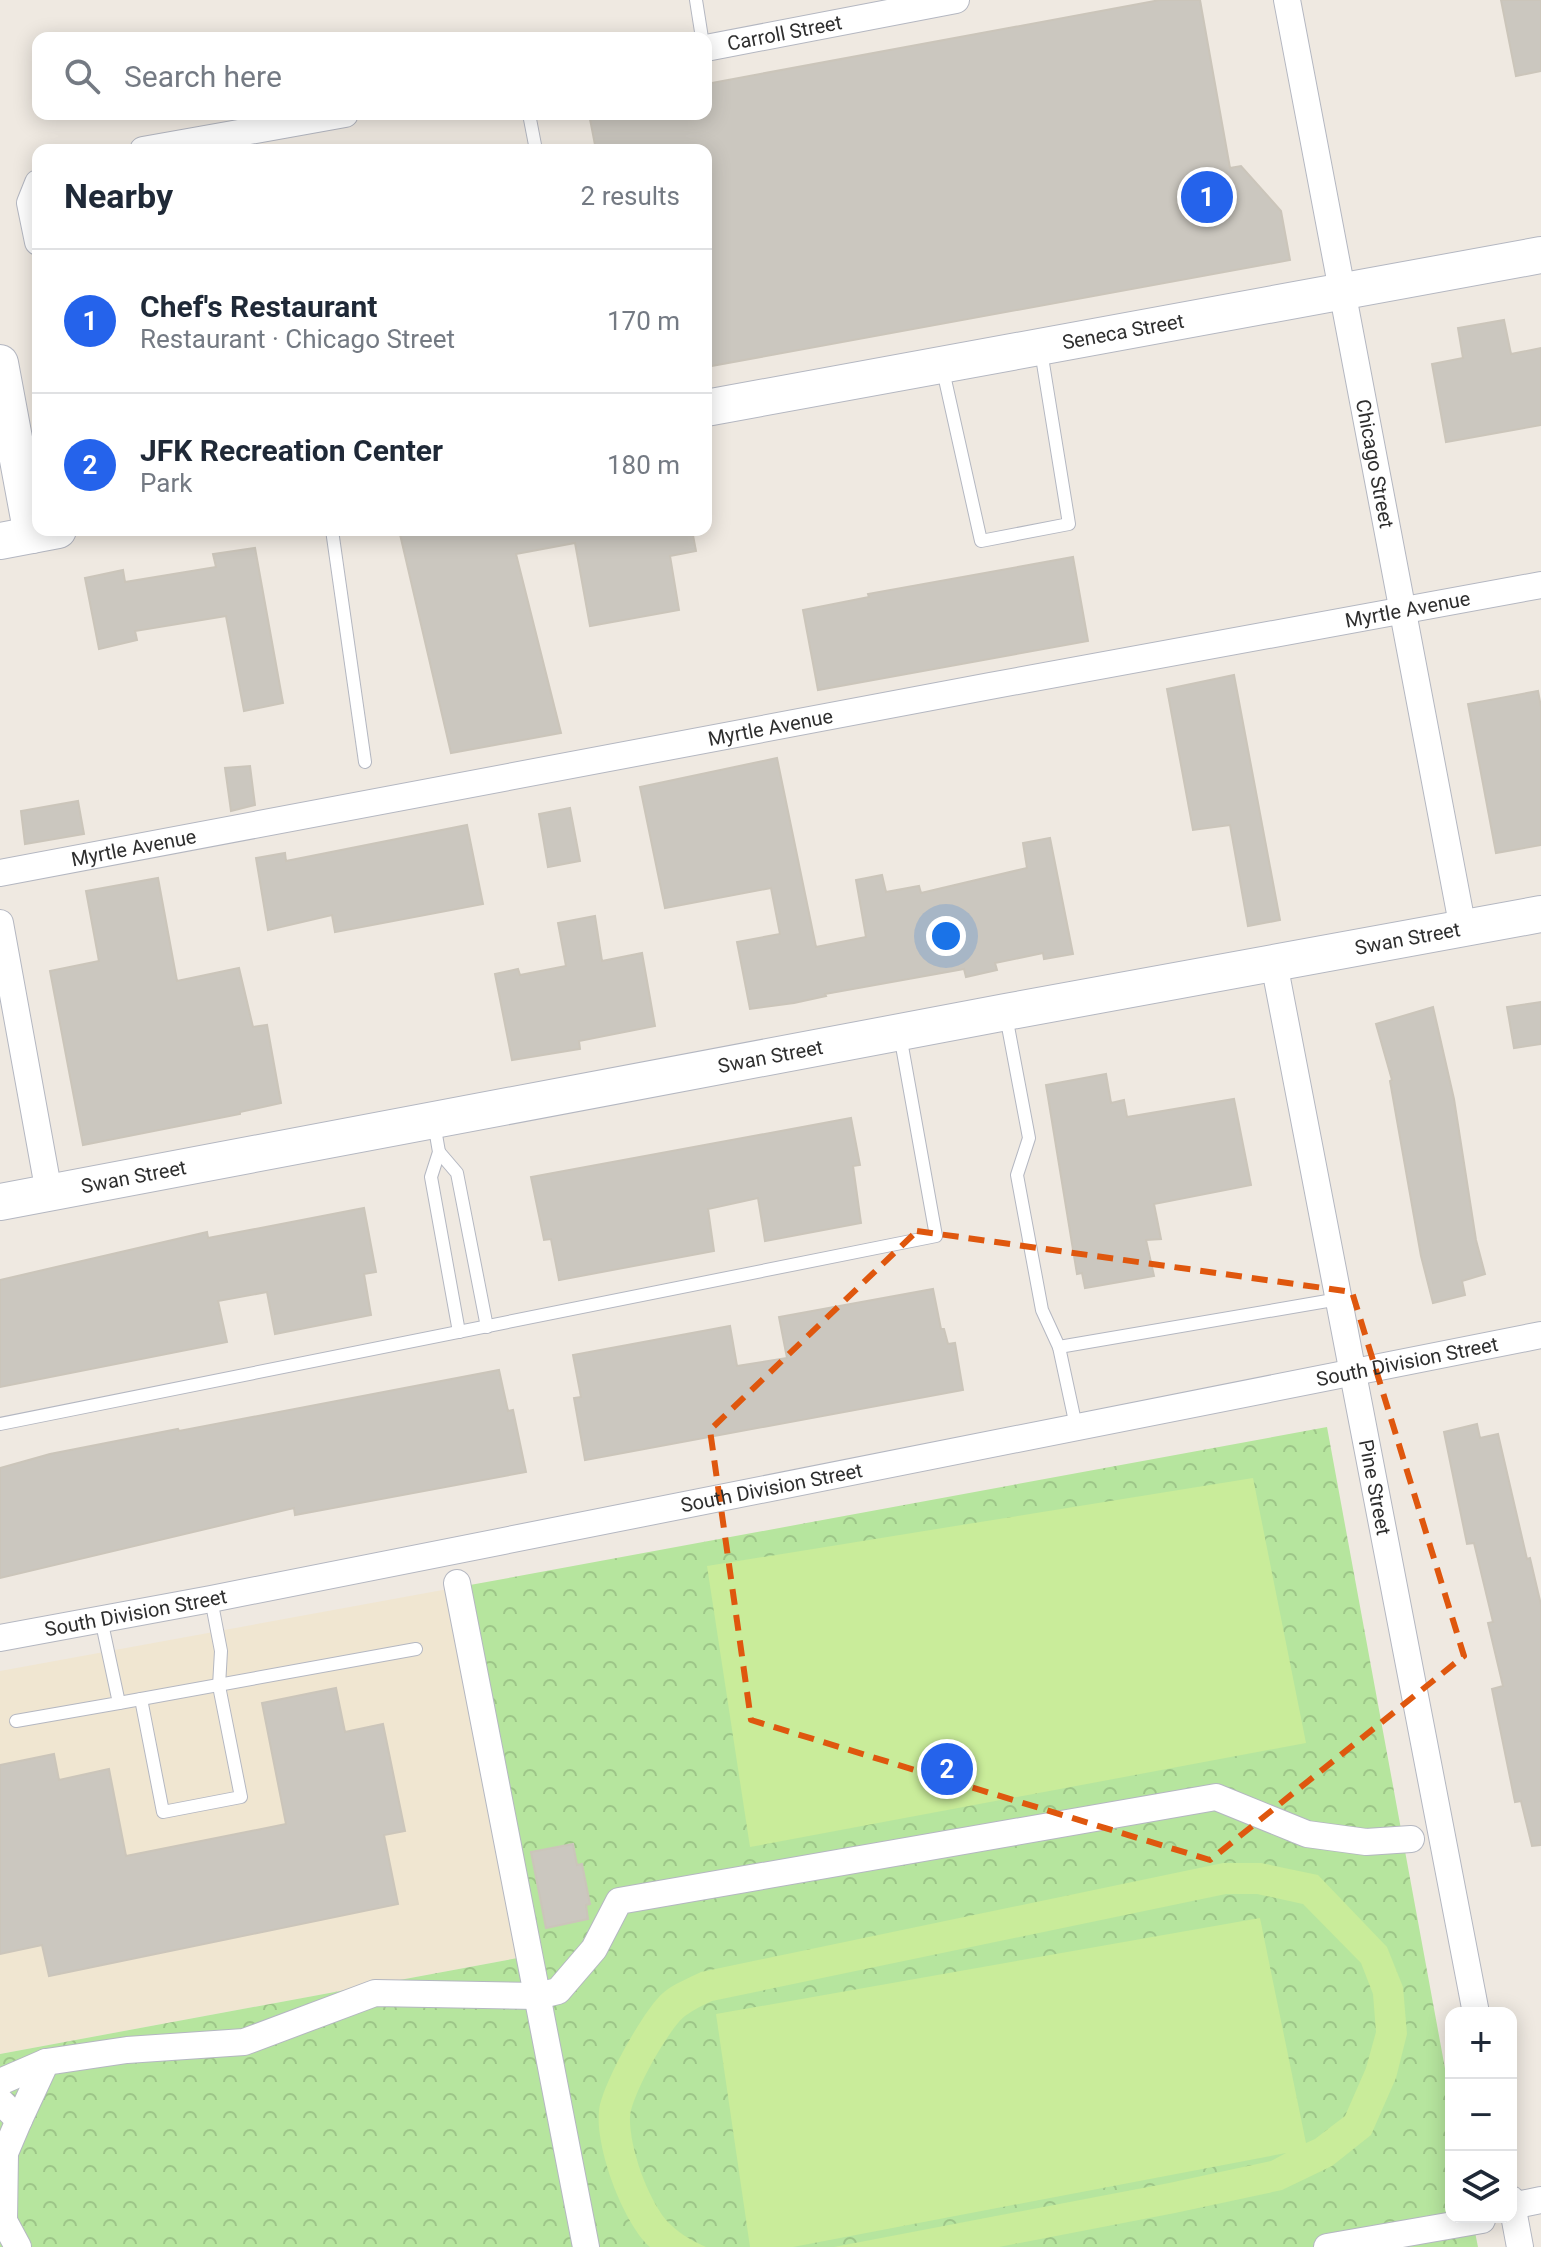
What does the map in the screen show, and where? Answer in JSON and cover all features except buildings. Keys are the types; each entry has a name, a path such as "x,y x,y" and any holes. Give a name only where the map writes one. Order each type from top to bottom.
{"main road":[{"name":"Seneca Street","path":"712,407 1541,255"},
{"path":"0,363 30,535"},
{"name":"Swan Street","path":"0,1202 436,1136 900,1032 1541,914"}],"street":[{"name":"Carroll Street","path":"712,47 956,0"},
{"name":"Chicago Street","path":"1287,0 1463,929"},
{"path":"177,144 311,120"},
{"name":"Myrtle Avenue","path":"0,873 1541,585"},
{"path":"0,923 49,1193"},
{"name":"Pine Street","path":"1274,963 1475,2007"},
{"name":"South Division Street","path":"0,1638 211,1599 1541,1335"},
{"path":"457,1583 586,2247"},
{"path":"0,2082 46,2062 127,2050 244,2042 375,1993 537,1996 558,1991 585,1960 619,1901 1216,1797 1307,1834 1366,1842 1411,1839"},
{"path":"18,2247 4,2221 5,2153 46,2062"},
{"path":"0,2101 19,2120"},
{"path":"1517,2202 1541,2200"},
{"path":"1327,2247 1465,2223"},
{"path":"1516,2223 1520,2247"}],"lane":[{"path":"696,0 701,32"},
{"path":"530,120 535,144"},
{"path":"941,363 981,541 1069,524 1040,345"},
{"path":"333,536 365,762"},
{"path":"1006,1012 1029,1138 1017,1175 1042,1310 1059,1347 1076,1426"},
{"path":"0,1424 936,1236 900,1032"},
{"path":"436,1136 457,1173 487,1327"},
{"path":"436,1136 431,1177 459,1332"},
{"path":"1059,1347 1339,1299"},
{"path":"141,1699 163,1812 241,1797 219,1686 221,1651 211,1599"},
{"path":"101,1619 119,1703"},
{"path":"16,1721 416,1649"}],"highlighted area":[{"path":"917,1231 1352,1292 1464,1656 1210,1860 751,1720 710,1430"}],"shaded area":[{"path":"470,1585 539,1954 0,2054 0,1671"}],"green space":[{"path":"1327,1427 1445,2068 1445,2223 1473,2223 1478,2247 0,2247 0,2054 539,1954 470,1585"},
{"path":"1253,1478 1306,1743 750,1847 707,1566"},
{"path":"1223,1863 1261,1863 1318,1875 1387,1947 1403,1987 1407,2034 1396,2078 1371,2135 1332,2166 1282,2190 999,2247 834,2247 1169,2183 1271,2161 1286,2153 793,2247 750,2247 716,2014 1260,1918 1306,2143 1315,2139 1345,2116 1366,2068 1376,2032 1373,1994 1361,1963 1303,1904 1257,1894 1226,1894 712,2001 698,2008 678,2023 661,2048 632,2107 630,2129 646,2185 659,2210 679,2232 706,2247 650,2247 630,2221 606,2164 599,2111 607,2084 635,2031 655,2002 671,1987 701,1972"}],"place":[{"name":"Chef's Restaurant","path":"1207,197"},
{"name":"JFK Recreation Center","path":"947,1769"}]}
